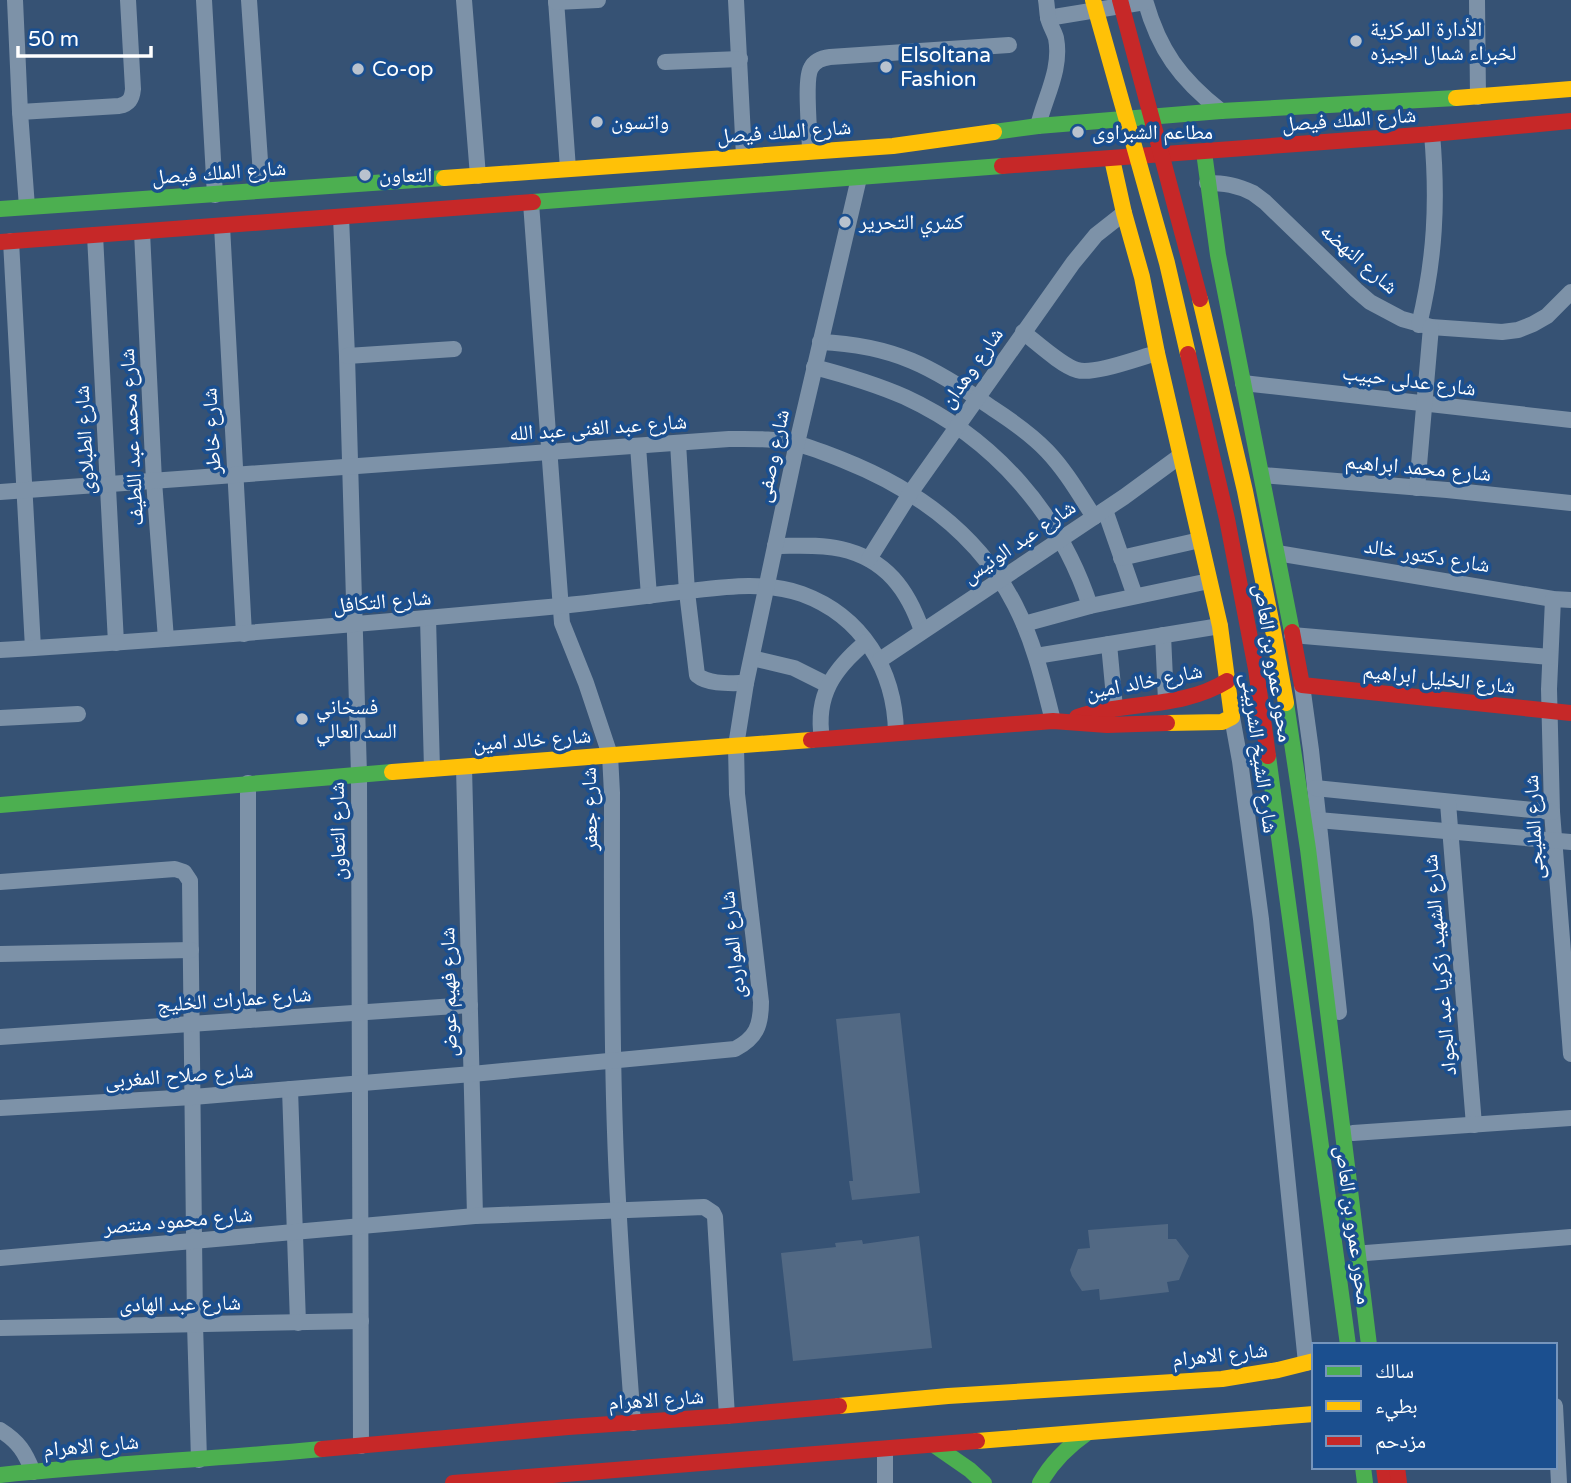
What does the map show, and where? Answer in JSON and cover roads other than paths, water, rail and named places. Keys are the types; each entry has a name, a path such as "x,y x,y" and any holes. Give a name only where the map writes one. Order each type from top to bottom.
{"main road":[{"name":"محور عمرو بن العاص","path":"1093,0 1167,263 1227,519 1256,670 1348,1343"},
{"name":"محور عمرو بن العاص","path":"1120,0 1194,276 1271,618 1308,849 1369,1343"},
{"name":"شارع الملك فيصل","path":"0,209 893,146 1038,126 1221,111 1478,97 1571,89"},
{"name":"شارع الملك فيصل","path":"5,242 1204,152 1571,121"},
{"path":"893,146 887,156 887,162 892,172 897,175"},
{"path":"853,148 863,162 859,178"},
{"path":"1204,152 1218,255 1302,685"},
{"name":"شارع الشيخ الشربينى","path":"1112,159 1142,277 1220,626 1232,717"},
{"path":"1142,277 1144,262 1151,248 1163,238 1178,233 1194,235 1208,242 1218,255"},
{"name":"شارع خالد امين","path":"1060,721 1083,714 1213,691 1227,681"},
{"name":"شارع الخليل ابراهيم","path":"1302,685 1571,713"},
{"name":"شارع خالد امين","path":"0,805 248,783 1060,721 1107,726 1222,722 1232,717"},
{"name":"شارع الاهرام","path":"0,1475 34,1478 101,1465 199,1460 961,1395 1222,1378 1310,1362"},
{"path":"453,1483 1312,1415"},
{"path":"1040,1483 1064,1449 1088,1433"},
{"path":"934,1445 971,1470 984,1483"},
{"path":"92,1483 101,1465"}],"street":[{"path":"15,0 27,207"},
{"path":"20,112 126,105 133,89 128,0"},
{"path":"204,0 215,195"},
{"path":"249,0 262,190"},
{"path":"464,0 478,176"},
{"path":"568,169 556,1 598,0"},
{"path":"737,0 744,156"},
{"path":"1038,126 1055,72 1057,55 1056,37 1048,18 1046,0"},
{"path":"1477,0 1478,97"},
{"path":"1048,18 1145,1 1153,28 1165,52 1199,94 1221,111"},
{"path":"810,151 808,78 812,65 817,61 830,57 1009,45"},
{"path":"665,62 740,59"},
{"path":"1417,488 1424,404 1425,326 1436,218 1432,134"},
{"name":"شارع وصفى","path":"736,746 746,684 797,443 859,178"},
{"name":"شارع النهضه","path":"1207,183 1224,183 1253,192 1370,302 1402,319 1425,326 1502,332 1518,330 1547,316 1571,292"},
{"name":"شارع جعفر","path":"531,202 560,606 564,631 586,683 610,755 612,1061 618,1209 633,1423"},
{"name":"شارع وهدان","path":"869,559 911,492 1084,248 1124,213"},
{"name":"شارع التعاون","path":"341,217 359,775 361,1446"},
{"name":"شارع خاطر","path":"222,226 244,634"},
{"name":"شارع محمد عبد اللطيف","path":"142,232 154,481 166,639"},
{"name":"شارع الطبلاوى","path":"95,235 116,643"},
{"path":"5,242 33,648"},
{"path":"1023,332 1071,368 1084,372 1157,353"},
{"path":"820,342 846,343 902,356 928,367 1016,424 1046,450 1099,513 1121,558 1135,596"},
{"path":"347,356 454,349"},
{"path":"814,367 857,379 922,406 957,426 982,445 1026,488 1044,512 1077,571 1090,606"},
{"name":"شارع عدلى حبيب","path":"1243,383 1571,420"},
{"name":"شارع عبد الغنى عبد الله","path":"0,492 678,443 751,439 797,443 855,464 911,492 970,541 1000,580 1024,624 1060,721"},
{"path":"678,443 687,592 697,675 703,680 746,684"},
{"path":"638,446 649,596"},
{"name":"شارع عبد الونيس","path":"880,660 1180,456"},
{"name":"شارع محمد ابراهيم","path":"1262,475 1571,502"},
{"path":"1121,558 1200,540"},
{"path":"775,546 826,547 869,559 897,581 915,611 922,631"},
{"name":"شارع دكتور خالد","path":"1277,553 1571,600"},
{"path":"1024,624 1090,606 1209,581"},
{"name":"شارع التكافل","path":"0,650 354,625 730,587 767,587 800,593 820,602 855,628 880,660 891,689 896,713 896,733"},
{"name":"شارع المليجى","path":"1553,599 1550,657 1552,813 1567,957 1571,1043"},
{"path":"428,618 432,769"},
{"path":"1036,656 1220,626"},
{"path":"1163,635 1166,701"},
{"path":"1292,635 1550,657"},
{"path":"822,739 819,724 821,704 828,685 845,662 866,642"},
{"path":"1110,644 1115,708"},
{"path":"752,658 794,668 828,685"},
{"path":"1302,685 1366,1253 1379,1343"},
{"path":"0,718 78,714"},
{"name":"شارع الشيخ الشربينى","path":"1232,717 1261,919 1310,1362"},
{"name":"شارع المواردى","path":"472,1074 734,1049 751,1039 759,1024 761,1002 737,794 736,746"},
{"name":"شارع فهيم عوض","path":"464,767 475,1216"},
{"path":"247,1020 248,783"},
{"path":"1315,788 1552,813"},
{"name":"شارع الشهيد زكريا عبد الجواد","path":"1448,803 1474,1125"},
{"path":"1318,820 1571,842"},
{"path":"0,882 171,869 180,870 190,881 199,1460"},
{"path":"0,954 191,950"},
{"name":"شارع عمارات الخليج","path":"0,1037 470,1005"},
{"name":"شارع صلاح المغربى","path":"0,1108 193,1097 472,1074"},
{"path":"290,1089 298,1322"},
{"path":"1353,1133 1571,1118"},
{"name":"شارع محمود منتصر","path":"0,1258 475,1216 704,1207 715,1217 727,1416"},
{"path":"1366,1253 1571,1237"},
{"name":"شارع عبد الهادى","path":"0,1328 361,1321"},
{"path":"0,1430 13,1438 26,1454 34,1478"},
{"path":"1557,1444 1559,1483"},
{"path":"884,1449 885,1483"}],"place":[{"name":"الأدارة المركزية لخبراء شمال الجيزه","path":"1356,41"},
{"name":"Elsoltana Fashion","path":"886,67"},
{"name":"Co-op","path":"358,69"},
{"name":"واتسون","path":"597,122"},
{"name":"مطاعم الشبراوى","path":"1078,132"},
{"name":"التعاون","path":"365,175"},
{"name":"كشري التحرير","path":"845,222"},
{"name":"فسخاني السد العالي","path":"302,719"}]}
